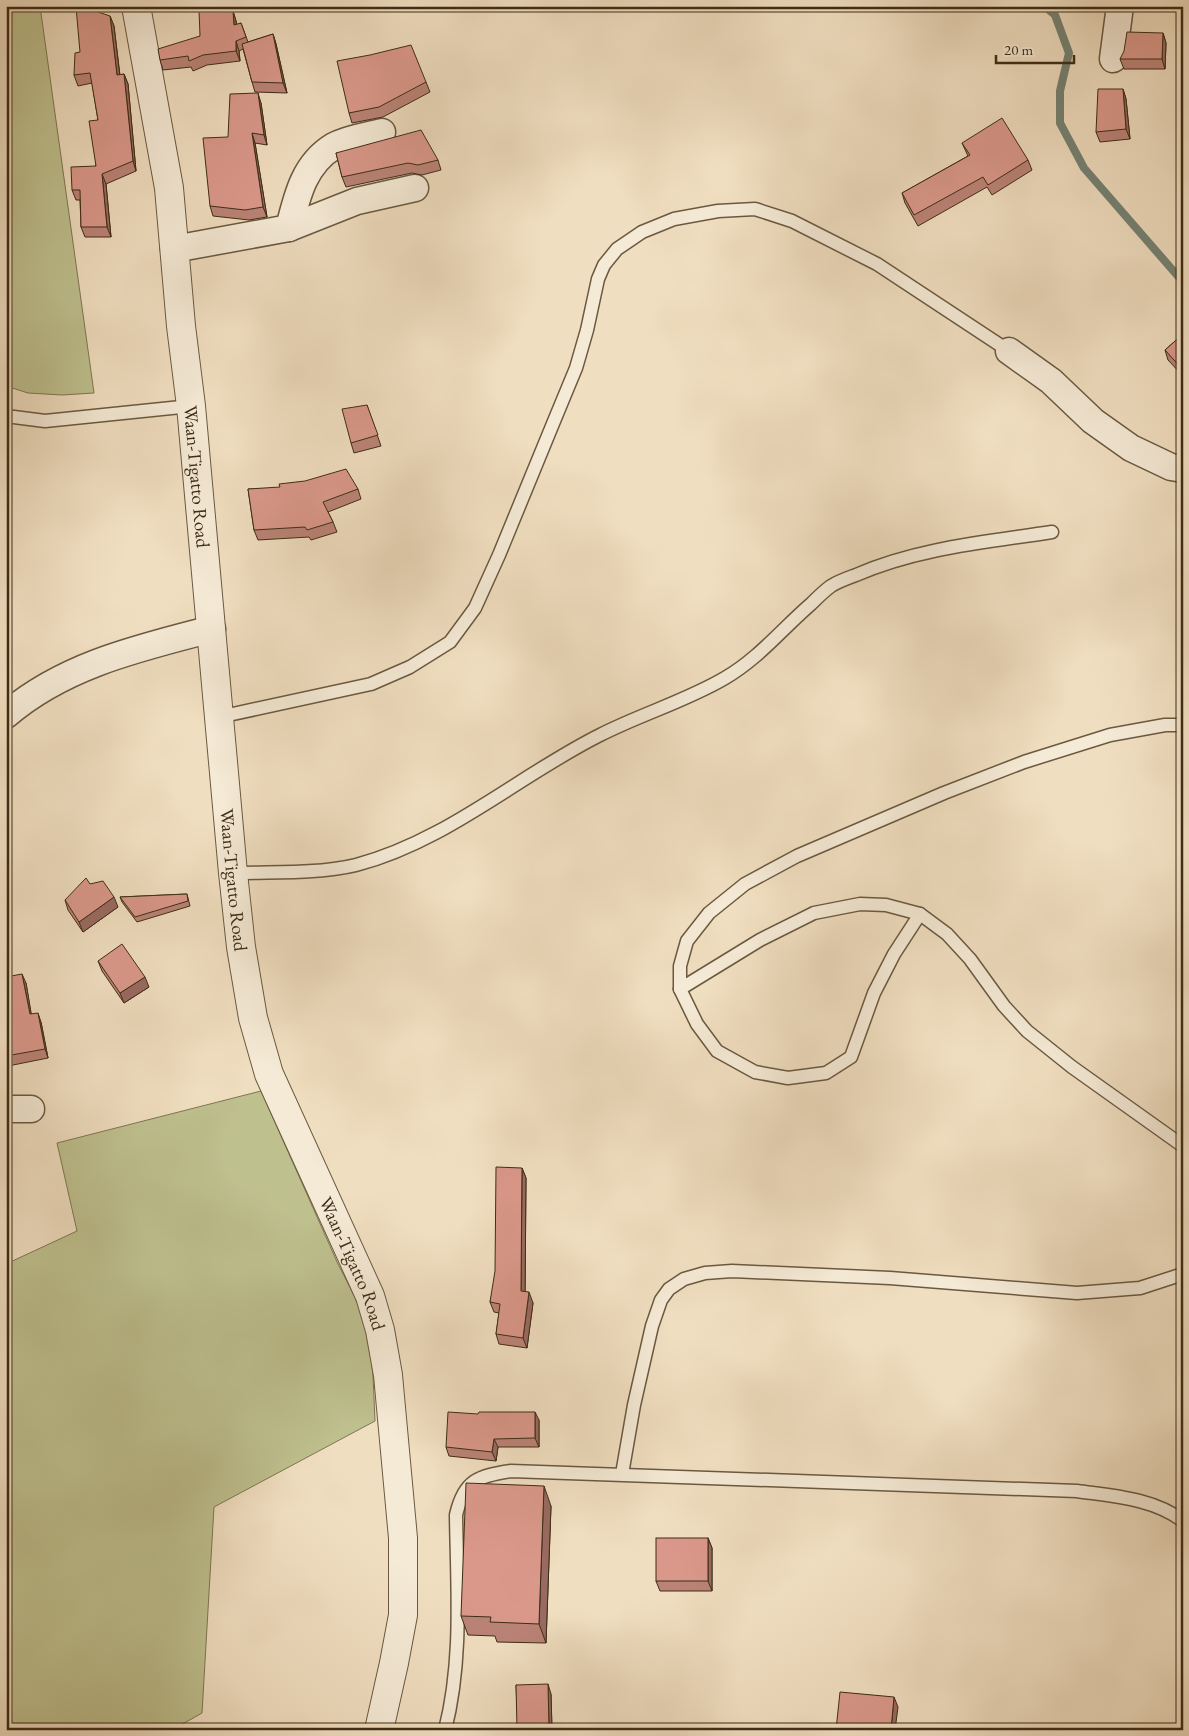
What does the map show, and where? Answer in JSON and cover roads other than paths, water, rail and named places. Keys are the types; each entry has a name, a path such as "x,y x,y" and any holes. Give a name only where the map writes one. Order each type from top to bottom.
{"street":[{"name":"Waan-Tigatto Road","path":"136,6 169,188 212,628 233,873 241,947 253,1018 269,1074 370,1296 380,1330 388,1375 402,1538 402,1615 379,1730"},
{"path":"1113,59 1120,6"},
{"path":"289,228 303,180 315,161 334,146 352,139 382,132"},
{"path":"174,249 289,228 357,201 415,188"},
{"path":"1009,351 1051,381 1100,427 1132,448 1171,467 1183,469"},
{"path":"6,715 23,700 65,677 121,653 212,628"}],"lane":[{"path":"219,717 372,684 410,667 450,642 475,608 503,546 576,368 587,330 598,279 604,265 617,249 642,232 674,219 718,211 755,209 792,221 877,264 1009,351"},
{"path":"6,416 45,421 191,406"},
{"path":"233,873 336,868 354,865 393,852 433,835 601,734 725,678 760,653 795,617 831,586 879,565 949,548 1052,532"},
{"path":"920,914 894,954 874,993 850,1057 826,1073 788,1078 755,1072 717,1051 697,1024 680,989 680,966 687,941 709,913 745,884 797,856 944,793 1024,762 1110,735 1165,725 1183,726"},
{"path":"680,989 760,940 814,913 860,904 886,905 920,914 953,940 970,959 1004,1006 1027,1031 1072,1067 1183,1146"},
{"path":"622,1474 634,1405 652,1326 660,1300 670,1289 684,1279 705,1273 732,1271 890,1278 1077,1293 1140,1288 1183,1274"},
{"path":"445,1730 454,1687 458,1641 456,1515 460,1497 472,1482 489,1474 511,1471 622,1474 1077,1492 1122,1497 1146,1503 1183,1521"}],"waterway":[{"path":"1044,6 1055,15 1069,53 1060,91 1060,123 1084,168 1183,282"}]}
